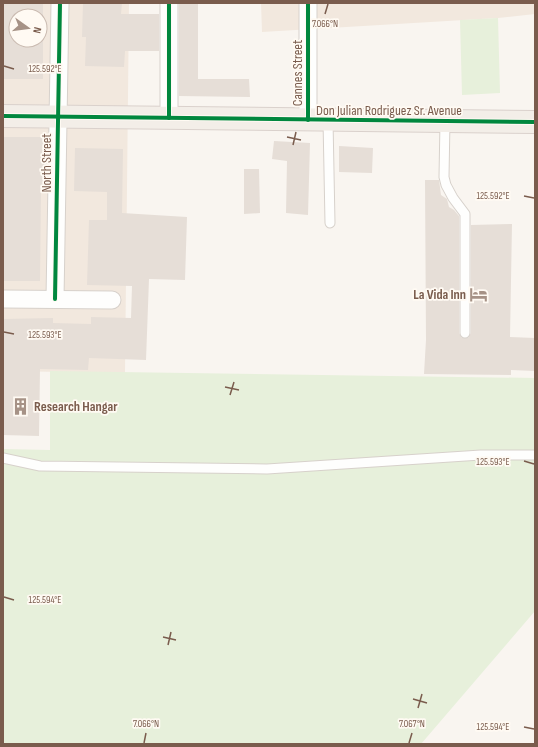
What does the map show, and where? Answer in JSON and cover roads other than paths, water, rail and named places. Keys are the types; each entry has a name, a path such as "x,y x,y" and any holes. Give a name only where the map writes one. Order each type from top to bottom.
{"main road":[{"name":"Don Julian Rodriguez Sr. Avenue","path":"3,116 535,122"}],"street":[{"name":"North Street","path":"55,299 60,3"},
{"path":"169,118 170,3"},
{"name":"Cannes Street","path":"308,3 318,120"},
{"path":"3,299 112,300"}],"lane":[{"path":"318,120 330,224"},
{"path":"445,121 444,177 446,185 465,214 465,334"},
{"path":"3,458 40,466 268,469 481,455 535,455"}],"place":[{"name":"La Vida Inn","path":"479,294"},
{"name":"Research Hangar","path":"21,406"}]}
